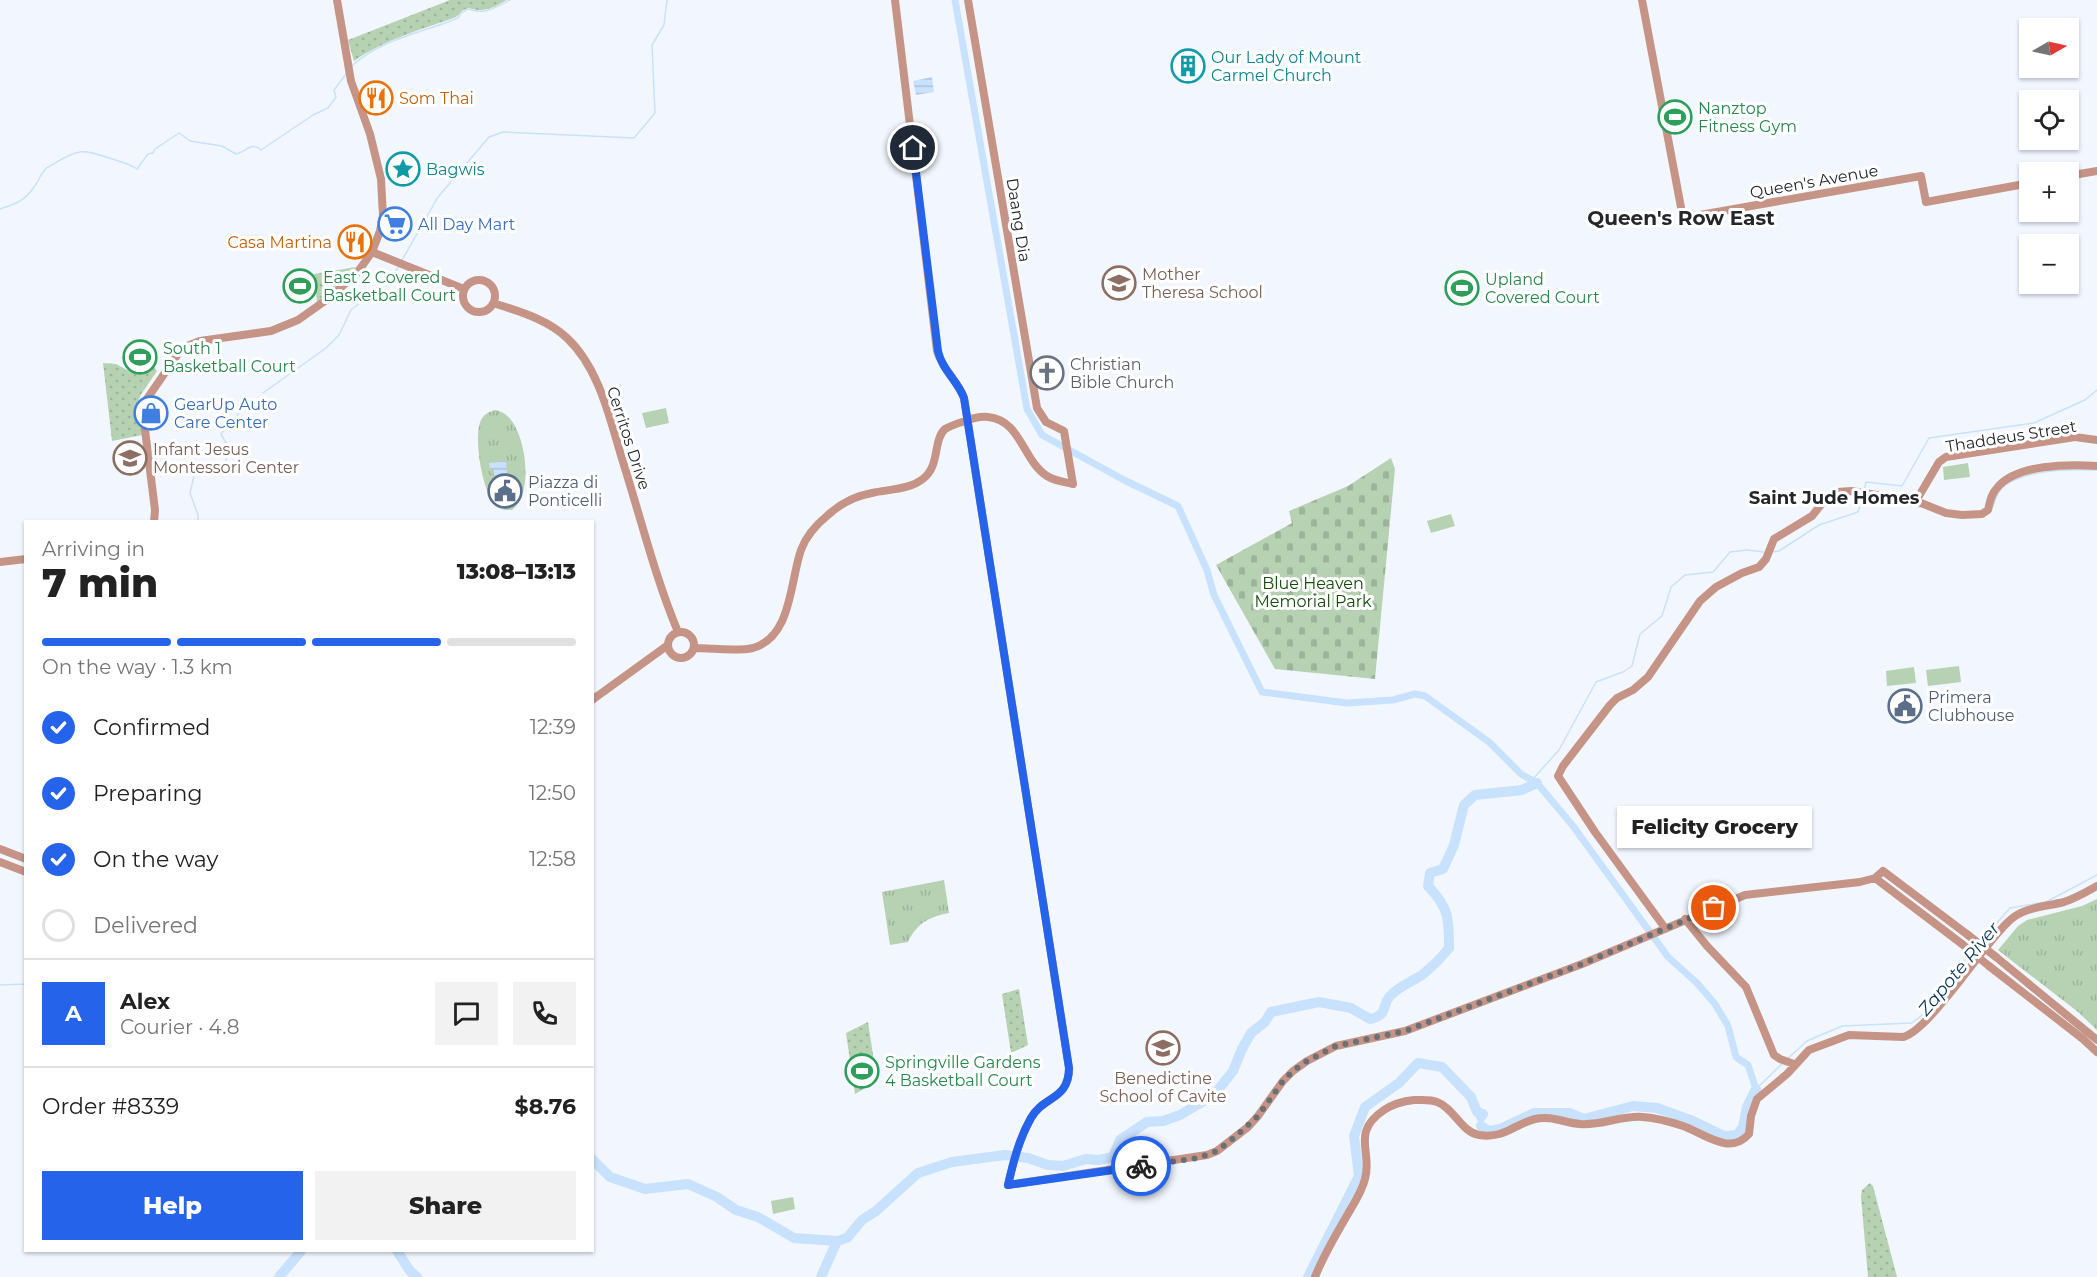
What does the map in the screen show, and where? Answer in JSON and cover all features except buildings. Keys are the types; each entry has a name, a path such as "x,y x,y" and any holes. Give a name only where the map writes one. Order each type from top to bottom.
{"street":[{"path":"154,520 155,510 142,406 180,351 193,343 271,331 298,320 329,298 357,273 372,252 380,231 381,179 370,134 351,81 337,0"},
{"path":"895,0 938,351 944,367 962,393 968,420 1069,1068 1069,1077 1063,1090 1033,1114 1018,1148 1008,1185 1198,1158 1217,1151 1235,1137 1258,1116 1293,1071 1333,1047 1405,1031 1574,967 1685,919 1754,893 1860,882 1875,878 1883,871 1996,957 2097,1040"},
{"name":"Daang Dia","path":"968,0 1037,408 1046,422 1064,431 1073,484 1046,475 1040,470 1014,432 1004,422 987,417 968,420"},
{"name":"Queen's Avenue","path":"1642,0 1683,218 1921,176 1926,202 2019,185"},
{"path":"2079,174 2097,171"},
{"path":"372,252 465,289"},
{"path":"478,280 488,283 494,292 493,303 486,310 472,310 463,298 465,289 468,284 478,280"},
{"name":"Cerritos Drive","path":"493,303 528,315 553,328 566,337 584,358 604,400 654,566 678,632"},
{"path":"694,648 750,648 767,640 783,619 801,549 815,528 830,513 849,500 874,492 909,486 924,478 934,466 943,432 968,420"},
{"name":"Thaddeus Street","path":"1916,501 1939,462 1946,457 2075,437 2097,440"},
{"path":"1663,929 1558,776 1563,766 1610,705 1648,677 1700,601 1716,587 1759,567 1766,559 1774,539 1812,516 1828,496 1845,491 1916,501 1946,513 1982,514 1988,510 1992,494 2013,474 2068,465 2097,466"},
{"path":"0,562 24,559"},
{"path":"678,632 691,636 694,648 690,655 682,658 674,656 669,647 670,638 678,632"},
{"path":"594,699 669,647"},
{"path":"0,849 24,859"},
{"path":"0,862 24,871"},
{"path":"1875,878 2097,1052"},
{"path":"1316,1277 1330,1245 1366,1178 1367,1162 1363,1142 1365,1134 1374,1118 1385,1109 1399,1102 1428,1100 1437,1102 1468,1130 1481,1135 1503,1134 1534,1119 1543,1118 1584,1124 1627,1116 1646,1117 1683,1126 1713,1140 1731,1144 1742,1141 1749,1134 1751,1116 1757,1099 1787,1074 1791,1064 1802,1055 1816,1046 1849,1035 1903,1037 1910,1035 1929,1018 1989,942 2012,918 2027,910 2075,898 2097,886"},
{"path":"1685,919 1746,987 1774,1055 1791,1064"}],"green space":[{"path":"450,0 507,0 488,9 463,10 456,17 391,41 354,61 348,40"},
{"path":"356,267 353,272 317,302 314,274"},
{"name":"East 2 Covered Basketball Court","path":"313,277 316,293 288,299 285,282"},
{"name":"South 1 Basketball Court","path":"152,347 154,364 128,368 126,351"},
{"path":"103,363 116,364 127,370 153,366 157,371 139,400 138,413 142,435 112,441"},
{"path":"666,408 669,423 646,428 642,413"},
{"path":"496,410 505,414 512,422 523,446 524,490 519,502 512,510 499,508 490,498 480,463 478,438 481,420 487,413"},
{"name":"Blue Heaven Memorial Park","path":"1391,458 1395,469 1375,679 1275,669 1216,565 1292,523 1289,511 1348,486"},
{"path":"1968,463 1970,477 1944,480 1943,467"},
{"path":"1451,514 1455,526 1431,533 1427,521"},
{"path":"1959,666 1961,682 1928,686 1926,670"},
{"path":"1914,667 1916,683 1887,686 1886,671"},
{"path":"944,880 949,913 924,922 915,930 908,942 890,945 882,892"},
{"path":"2097,899 2097,1030 2078,1012 1998,950 2018,926 2027,920 2082,906"},
{"path":"1019,989 1028,1045 1011,1053 1002,994"},
{"path":"868,1022 877,1081 855,1094 846,1033"},
{"name":"Springville Gardens 4 Basketball Court","path":"867,1057 871,1082 858,1085 853,1059"},
{"path":"1870,1183 1873,1186 1897,1277 1868,1277 1861,1197 1862,1190"},
{"path":"793,1197 795,1209 773,1214 771,1201"}],"water":[{"path":"932,77 934,92 916,95 913,81"},
{"path":"506,461 507,473 500,478 494,476 489,463"}],"waterway":[{"path":"352,66 388,43 458,18 468,9 485,11 510,0"},
{"path":"401,262 438,197 489,137 503,132 634,138 655,113 652,45 664,25 667,0"},
{"path":"955,0 1027,409 1042,435 1124,480 1178,506 1207,570 1214,595 1262,692 1347,703 1393,700 1415,694 1425,696 1489,742 1521,774 1537,783 1573,826 1668,957 1697,983 1715,1004 1728,1026 1736,1057 1748,1065 1756,1089"},
{"path":"0,209 23,199 47,168 78,152 89,152 137,169 148,154 153,153 155,149 179,133 190,141 222,146 236,154 252,147 261,150 313,115 328,108 336,97 334,90 346,74"},
{"path":"263,393 326,348 339,335 351,310 393,276 399,266"},
{"path":"1864,491 1866,482 1902,486 1929,438 2034,423 2085,400 2097,390"},
{"path":"198,520 190,493 195,471 223,466 228,450 221,434 239,413 245,398"},
{"path":"1993,506 2001,489 2020,477 2046,472 2096,470"},
{"path":"1772,552 1779,551 1819,525 1858,512 1863,496"},
{"path":"1864,501 1922,507"},
{"path":"1533,779 1559,750 1596,682 1623,672 1632,666 1640,634 1662,616 1671,587 1685,575 1713,572 1730,552 1747,550 1764,552"},
{"path":"594,1161 610,1177 645,1189 688,1184 717,1197 736,1210 758,1217 794,1238 837,1241 847,1238 862,1220 876,1211 918,1173 952,1162 1005,1155 1028,1158 1048,1165 1063,1166 1086,1159 1099,1160 1113,1157 1120,1140 1147,1122 1163,1121 1180,1115 1214,1095 1233,1071 1251,1033 1265,1022 1271,1012 1319,1002 1351,1008 1370,1019 1380,1015 1387,1000 1394,993 1422,975 1449,948 1449,929 1444,907 1428,886 1430,873 1443,869 1454,845 1464,805 1475,795 1522,790 1537,783"},
{"name":"Zapote River","path":"1981,941 2010,908 2046,902 2097,875"},
{"name":"Zapote River","path":"1787,1059 1807,1041 1842,1026 1912,1023 1926,1012 1970,954"},
{"path":"0,985 24,984"},
{"name":"Zapote River","path":"1756,1089 1784,1062"},
{"name":"Zapote River","path":"1308,1277 1359,1176 1354,1136 1365,1107 1399,1083 1418,1063 1442,1067 1471,1097 1477,1112 1483,1114 1481,1117"},
{"name":"Zapote River","path":"1481,1126 1489,1131 1500,1129 1534,1113 1569,1113 1584,1119 1633,1106 1657,1108 1693,1121 1724,1136 1737,1135 1743,1127 1747,1107 1756,1089"},
{"path":"821,1277 837,1241"},
{"path":"279,1277 300,1252"},
{"path":"398,1252 410,1271 417,1277"}],"way so far":[{"path":"1141,1166 1198,1158 1217,1151 1248,1127 1293,1071 1336,1046 1405,1031 1490,1000 1619,949 1714,908"}],"place":[{"name":"Our Lady of Mount Carmel Church","path":"1188,66"},
{"name":"Som Thai","path":"376,98"},
{"name":"Nanztop Fitness Gym","path":"1675,117"},
{"name":"Bagwis","path":"403,169"},
{"name":"All Day Mart","path":"395,224"},
{"name":"Casa Martina","path":"355,242"},
{"name":"Mother Theresa School","path":"1119,283"},
{"name":"East 2 Covered Basketball Court","path":"300,286"},
{"name":"Upland Covered Court","path":"1462,288"},
{"name":"South 1 Basketball Court","path":"140,357"},
{"name":"Christian Bible Church","path":"1047,373"},
{"name":"GearUp Auto Care Center","path":"151,413"},
{"name":"Infant Jesus Montessori Center","path":"130,458"},
{"name":"Piazza di Ponticelli","path":"505,491"},
{"name":"Primera Clubhouse","path":"1905,706"},
{"name":"Felicity Grocery","path":"1714,908"},
{"name":"Benedictine School of Cavite","path":"1163,1048"},
{"name":"Springville Gardens 4 Basketball Court","path":"862,1071"}],"district":[{"name":"Queen's Row East","path":"1681,218"},
{"name":"Saint Jude Homes","path":"1834,498"}],"route":[{"path":"913,148 938,351 940,360 964,398 1069,1068 1069,1077 1063,1090 1037,1109 1029,1120 1013,1163 1008,1185 1141,1166"}]}
